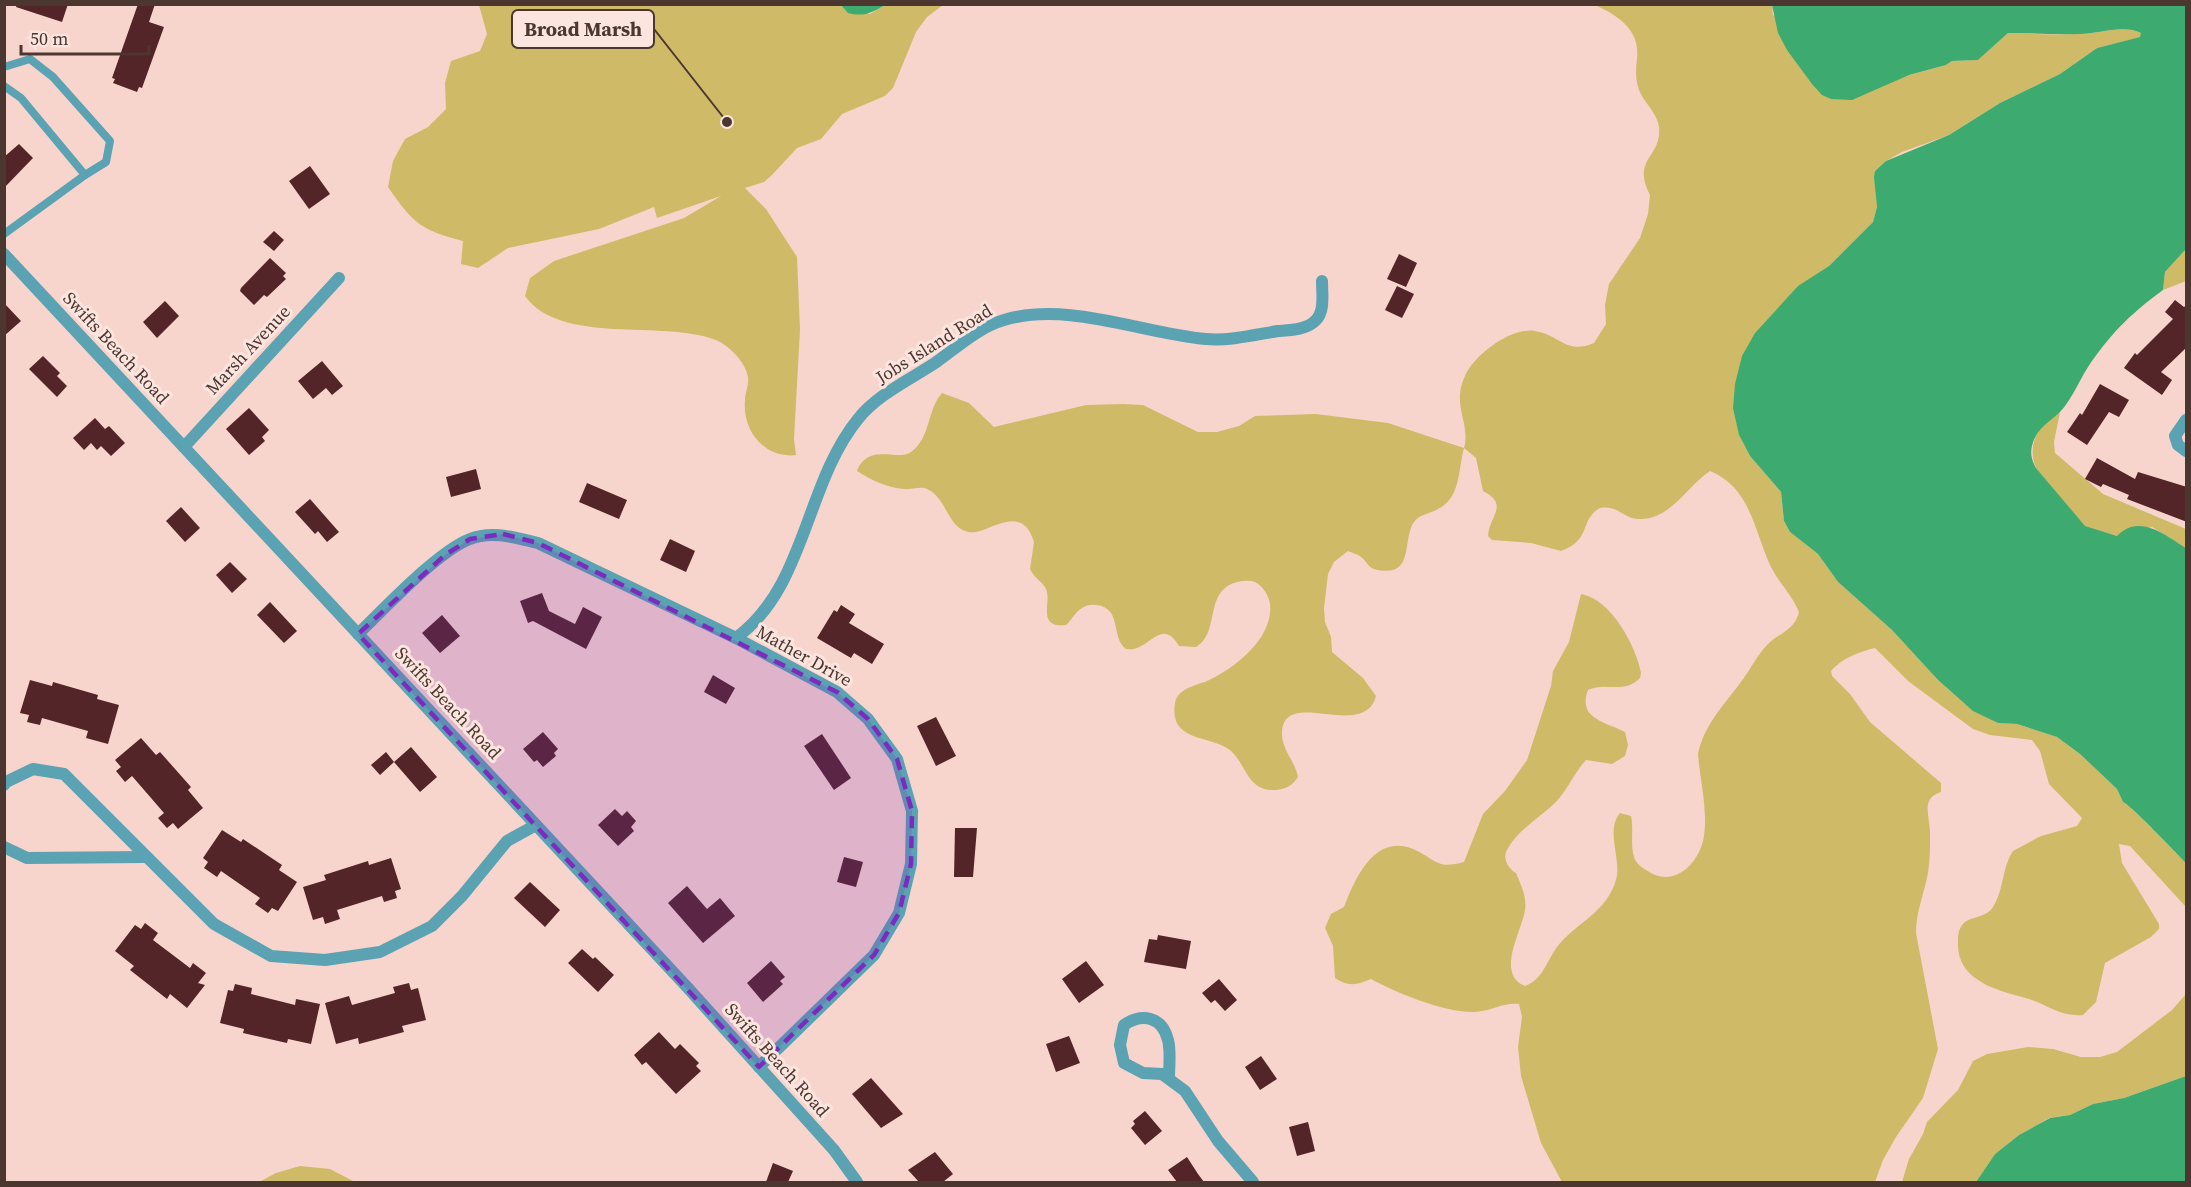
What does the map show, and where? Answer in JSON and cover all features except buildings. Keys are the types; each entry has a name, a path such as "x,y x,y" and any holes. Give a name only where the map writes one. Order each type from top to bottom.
{"street":[{"name":"Swifts Beach Road","path":"4,254 759,1066 834,1150 852,1181"},
{"name":"Marsh Avenue","path":"183,447 339,278"},
{"name":"Jobs Island Road","path":"736,638 761,616 776,593 826,476 858,417 888,393 981,331 1004,320 1040,316 1089,317 1166,334 1218,340 1311,325 1318,319 1321,311 1322,281"},
{"path":"2187,420 2175,436 2178,445 2187,451"},
{"name":"Mather Drive","path":"358,634 445,555 470,539 503,534 538,543 736,638 837,692 868,718 897,759 912,811 911,864 899,913 874,955 759,1066"},
{"path":"4,785 33,769 64,774 214,924 271,956 325,960 380,952 432,926 462,896 507,841 536,825"},
{"path":"4,847 27,858 145,857"},
{"path":"1169,1078 1168,1040 1162,1027 1149,1018 1135,1017 1124,1025 1120,1045 1124,1063 1143,1073 1162,1074 1185,1090 1218,1141 1253,1182"}],"lane":[{"path":"4,68 30,59 53,77 110,141 106,162 4,234"},
{"path":"4,86 21,98 85,175"}],"highlighted area":[{"path":"503,534 538,543 837,692 868,719 897,759 912,811 911,864 899,913 874,955 759,1067 358,634 445,555 470,539"}],"shaded area":[{"path":"847,4 870,14 885,5 943,5 927,17 916,32 893,88 885,96 842,114 821,139 797,148 764,182 745,188 766,209 797,257 800,330 794,439 796,455 785,455 765,448 752,432 745,411 747,372 737,356 727,346 716,340 694,334 614,329 562,321 541,311 525,296 530,278 554,261 684,218 721,196 657,218 654,207 599,229 508,248 478,268 461,264 463,241 427,229 411,217 388,187 393,161 405,139 428,127 446,109 445,83 451,61 480,51 487,34 479,5"},
{"path":"841,5 885,5 872,12 858,15 848,13"},
{"path":"1595,5 1772,5 1773,15 1909,75 1946,65 1952,61 1978,60 2008,33 2087,34 2126,29 2141,33 2141,37 2097,48 2060,74 2000,103 1949,135 1902,152 1886,161 1875,171 1877,207 1873,222 1829,266 1798,287 1755,333 1739,435 1750,456 1781,492 1784,521 1790,532 1818,554 1838,582 1892,630 1938,680 1964,703 1998,723 2017,724 2057,737 2080,754 2117,789 2123,802 2186,863 2186,907 2130,846 2119,844 2122,863 2159,924 2159,929 2151,937 2105,963 2096,1002 2083,1015 2059,1012 2030,999 1989,986 1970,974 1959,955 1959,932 1965,922 1984,915 1993,907 2013,851 2041,836 2077,826 2082,818 2049,784 2040,751 2032,740 1990,735 1973,729 1908,681 1875,648 1851,656 1831,671 1832,676 1850,694 1870,722 1941,783 1941,792 1934,795 1928,804 1929,864 1916,925 1938,1049 1923,1098 1896,1137 1883,1160 1875,1182 1562,1182 1541,1143 1521,1076 1518,1047 1522,1017 1519,1004 1470,1012 1441,1007 1410,997 1371,979 1357,984 1344,983 1335,978 1333,946 1325,928 1331,914 1344,907 1360,872 1368,861 1387,847 1399,846 1413,849 1447,865 1464,862 1483,814 1505,791 1527,760 1551,686 1553,671 1569,642 1581,594 1592,598 1612,614 1628,637 1641,673 1640,678 1627,686 1588,690 1586,700 1586,707 1595,718 1625,732 1628,745 1625,756 1612,764 1586,760 1556,802 1517,836 1507,850 1505,857 1522,887 1525,905 1513,951 1512,972 1516,980 1525,986 1532,983 1562,941 1600,907 1612,890 1617,872 1614,828 1620,813 1631,816 1634,857 1646,870 1664,877 1673,876 1688,867 1695,859 1700,851 1705,831 1705,809 1698,754 1705,733 1761,652 1794,623 1799,612 1772,569 1743,500 1735,488 1710,471 1669,509 1649,518 1633,518 1612,508 1600,508 1589,518 1577,541 1561,551 1531,543 1492,540 1488,536 1497,506 1491,496 1483,491 1476,458 1464,448 1465,430 1460,405 1461,387 1465,376 1476,360 1494,344 1515,333 1525,331 1544,333 1570,346 1594,343 1606,324 1605,305 1609,284 1640,238 1648,214 1650,195 1644,173 1645,165 1659,137 1658,122 1638,86 1635,39 1620,19"},
{"path":"1772,5 2186,5 2186,249 2165,272 2163,290 2124,322 2100,350 2065,406 2043,426 2034,440 2031,452 2036,468 2085,526 2117,536 2125,529 2143,526 2161,532 2186,548 2186,863 2123,802 2117,789 2080,754 2057,737 2017,724 1998,723 1973,711 1938,680 1892,630 1838,582 1818,554 1790,532 1784,521 1781,492 1750,456 1739,435 1733,408 1735,384 1742,356 1755,333 1798,286 1829,266 1873,222 1877,207 1875,171 1886,161 1949,135 2000,103 2060,74 2097,48 2140,37 2141,33 2126,29 2087,34 2008,33 1978,60 1952,61 1946,65 1909,75 1852,100 1831,99 1822,95 1812,84 1787,50 1778,33"},
{"path":"2186,249 2186,281 2163,290 2165,272"},
{"path":"942,393 969,403 994,427 1086,405 1123,404 1143,405 1198,432 1217,432 1239,426 1255,416 1316,414 1388,423 1464,448 1455,490 1451,498 1438,509 1416,519 1411,529 1405,555 1398,568 1390,571 1375,569 1360,556 1348,551 1334,562 1328,574 1324,608 1332,652 1363,678 1376,696 1369,709 1356,714 1295,714 1286,720 1282,734 1283,740 1298,777 1289,786 1276,790 1258,786 1252,781 1239,760 1227,748 1183,731 1175,715 1175,703 1183,691 1229,669 1250,651 1266,629 1270,617 1270,604 1265,592 1258,584 1253,581 1237,582 1220,594 1204,641 1196,647 1179,646 1172,637 1160,634 1141,646 1126,649 1118,637 1110,611 1104,607 1085,606 1066,625 1051,622 1047,613 1046,589 1030,569 1034,542 1028,529 1021,523 1012,521 968,532 961,529 951,519 939,499 927,489 892,487 857,471 862,462 869,457 911,452 922,439"},
{"path":"2060,412 2054,442 2055,453 2103,494 2186,529 2186,548 2152,527 2117,536 2085,527 2036,468 2033,459 2036,436 2046,422"},
{"path":"2186,994 2186,1076 2124,1098 2093,1104 2070,1115 2049,1118 2019,1135 1995,1154 1976,1182 1902,1182 1909,1159 1927,1122 1958,1090 1973,1061 1987,1054 2028,1047 2053,1049 2081,1057 2100,1057 2117,1052 2172,1010"},
{"path":"2186,1076 2186,1182 1976,1182 1995,1154 2019,1135 2050,1118 2070,1115 2093,1104 2124,1098"},
{"path":"300,1166 330,1169 355,1182 259,1182 276,1173"}],"place":[{"name":"Broad Marsh","path":"727,122"}]}
